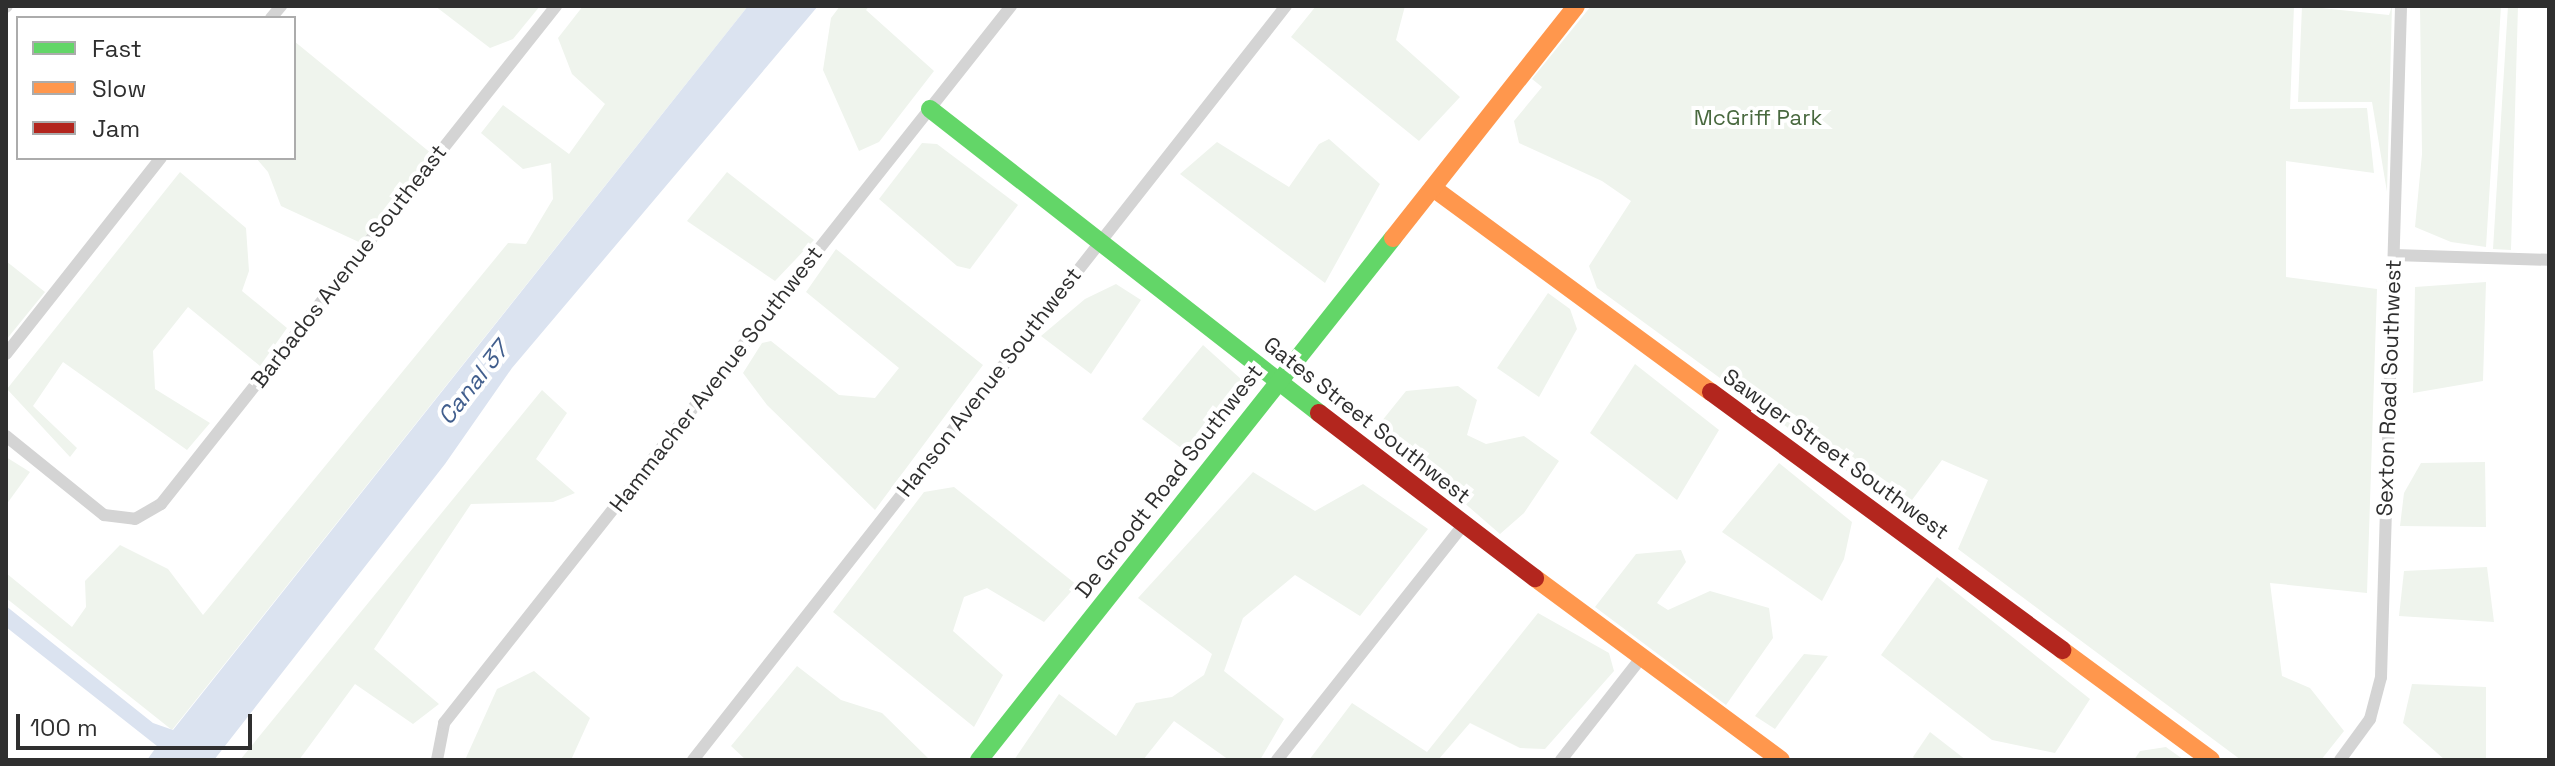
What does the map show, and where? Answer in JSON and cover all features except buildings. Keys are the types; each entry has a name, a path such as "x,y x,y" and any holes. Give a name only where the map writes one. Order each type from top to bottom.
{"street":[{"name":"Barbados Avenue Southeast","path":"6,436 104,515 135,519 161,504 556,6"},
{"name":"Hammacher Avenue Southwest","path":"437,760 444,723 1011,6"},
{"name":"Hanson Avenue Southwest","path":"693,760 1286,6"},
{"name":"De Groodt Road Southwest","path":"979,760 1576,6"},
{"name":"Sexton Road Southwest","path":"2340,760 2370,719 2381,677 2401,6"},
{"name":"Gates Street Southwest","path":"930,109 1463,525 1781,760"},
{"path":"6,354 159,160"},
{"name":"Sawyer Street Southwest","path":"1433,188 2211,760"},
{"path":"2394,255 2549,260"},
{"path":"1277,760 1463,525"},
{"path":"1561,760 1641,658"}],"green space":[{"path":"435,6 540,6 513,39 490,48"},
{"path":"583,6 748,6 172,730 6,598 6,573 72,627 86,607 85,581 120,545 168,569 203,615 508,243 526,244 553,199 551,163 523,169 481,133 503,105 569,154 605,104 572,74 558,38"},
{"path":"840,6 869,6 866,10 934,71 879,142 859,151 823,70 831,18"},
{"path":"1316,6 1405,6 1396,40 1460,97 1419,141 1291,37"},
{"name":"McGriff Park","path":"1591,6 2294,6 2290,109 2367,108 2374,173 2286,161 2286,277 2377,289 2367,593 2270,583 2282,676 2310,688 2344,731 2321,760 2241,760 1958,549 1988,480 1942,460 1903,512 1597,288 1589,266 1631,201 1602,181 1519,143 1514,121 1542,87 1532,79"},
{"path":"2302,6 2389,15 2392,6 2387,192 2372,102 2298,102"},
{"path":"2420,6 2501,6 2486,247 2451,242 2415,227 2422,154"},
{"path":"2508,6 2518,6 2511,250 2493,249"},
{"path":"296,43 432,154 361,243 281,206 268,172 258,160 296,160"},
{"path":"1329,139 1380,184 1325,283 1180,174 1217,142 1289,187 1319,144"},
{"path":"922,143 937,144 1018,205 970,269 957,266 879,199"},
{"path":"180,172 246,228 249,271 242,291 287,328 260,366 188,307 153,351 155,389 210,423 187,450 63,362 33,406 77,448 70,457 7,389"},
{"path":"727,172 814,240 775,281 687,221"},
{"path":"836,249 983,365 875,510 767,405 743,373 762,343 771,341 839,395 875,398 899,368 806,292"},
{"path":"6,261 45,292 6,340"},
{"path":"2486,282 2483,381 2413,393 2415,287"},
{"path":"1116,284 1141,300 1091,374 1041,336 1085,299"},
{"path":"1548,293 1570,309 1577,329 1539,397 1497,368"},
{"path":"1203,345 1242,380 1189,454 1142,419"},
{"path":"1635,364 1719,430 1677,500 1590,433"},
{"path":"1458,386 1477,400 1467,435 1486,444 1524,436 1559,461 1524,513 1500,534 1377,427 1406,391"},
{"path":"542,390 567,413 536,459 575,493 553,502 471,504 374,649 439,704 413,724 355,684 299,760 240,760"},
{"path":"6,457 30,472 6,505"},
{"path":"2485,462 2486,527 2400,526 2404,493 2421,463"},
{"path":"1779,463 1852,522 1844,559 1822,601 1722,532"},
{"path":"1253,472 1315,511 1363,484 1428,529 1360,616 1295,575 1243,618 1224,671 1284,719 1260,760 1229,760 1174,721 1143,760 1014,760 1059,694 1116,736 1136,703 1172,697 1204,675 1212,654 1138,598"},
{"path":"954,487 1077,585 1044,622 987,588 964,597 953,631 1003,675 974,727 833,612 924,492"},
{"path":"1681,550 1686,562 1657,603 1668,610 1710,591 1769,608 1773,638 1726,705 1595,607 1636,554"},
{"path":"2487,567 2494,622 2399,616 2404,571"},
{"path":"1937,577 2090,699 2055,753 1992,740 1881,655"},
{"path":"1538,613 1609,653 1614,671 1545,749 1520,748 1470,723 1438,760 1309,760 1352,703 1427,752"},
{"path":"1804,654 1828,656 1775,729 1755,716"},
{"path":"797,666 841,700 882,713 930,760 746,760 731,746"},
{"path":"534,671 590,718 571,760 465,760 497,689"},
{"path":"2412,684 2486,687 2486,760 2445,760 2403,723"},
{"path":"1930,732 1966,760 1916,760 1913,757"},
{"path":"2166,747 2184,760 2134,760 2140,751"}],"water":[{"name":"Canal 37","path":"748,6 818,6 512,368 445,464 214,760 147,760 157,746 6,627 6,606 153,723 173,730"}],"traffic: fast":[{"path":"930,109 1319,413"},
{"path":"979,760 1393,238"}],"traffic: slow":[{"path":"1393,238 1576,6"},
{"path":"1433,188 1711,392"},
{"path":"1535,578 1781,760"},
{"path":"2062,650 2211,760"}],"traffic: jam":[{"path":"1711,392 2062,650"},
{"path":"1319,413 1535,578"}]}
